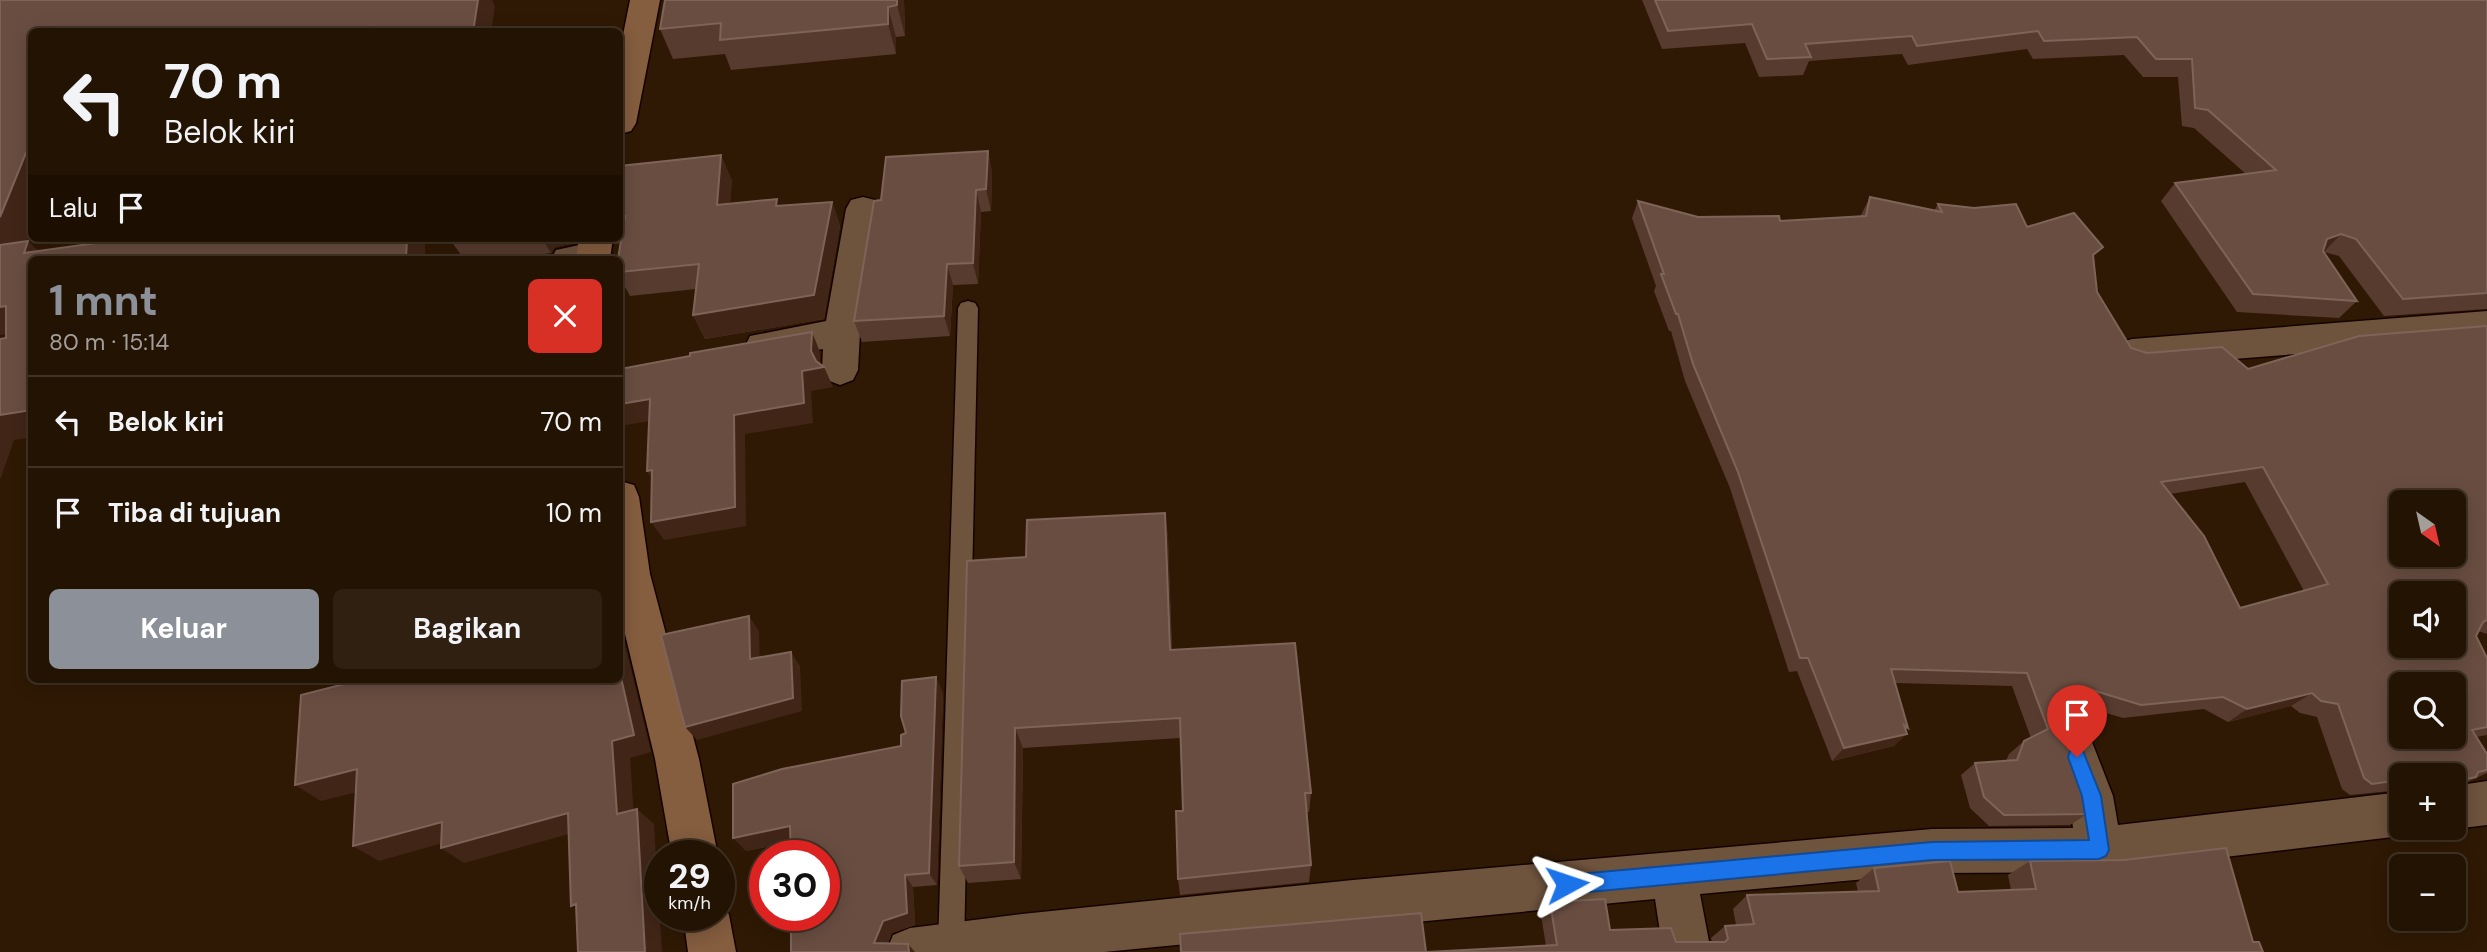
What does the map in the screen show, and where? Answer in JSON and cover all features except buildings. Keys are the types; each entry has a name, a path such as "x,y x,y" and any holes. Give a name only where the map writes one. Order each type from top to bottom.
{"street":[{"path":"623,103 645,0"},
{"path":"841,370 842,332 863,209"},
{"path":"2349,300 2372,332"},
{"path":"2132,353 2487,325"},
{"path":"724,353 842,332"},
{"path":"623,520 630,574 677,758 692,840"},
{"path":"2077,757 2091,796 2099,850"},
{"path":"2466,806 2487,803"},
{"path":"931,949 1270,912 1932,851 2099,850 2389,815"},
{"path":"1674,875 1687,952"},
{"path":"709,931 712,952"}],"lane":[{"path":"931,949 968,308"}],"route":[{"path":"1567,884 1932,851 2099,850 2091,796 2077,757"}]}
